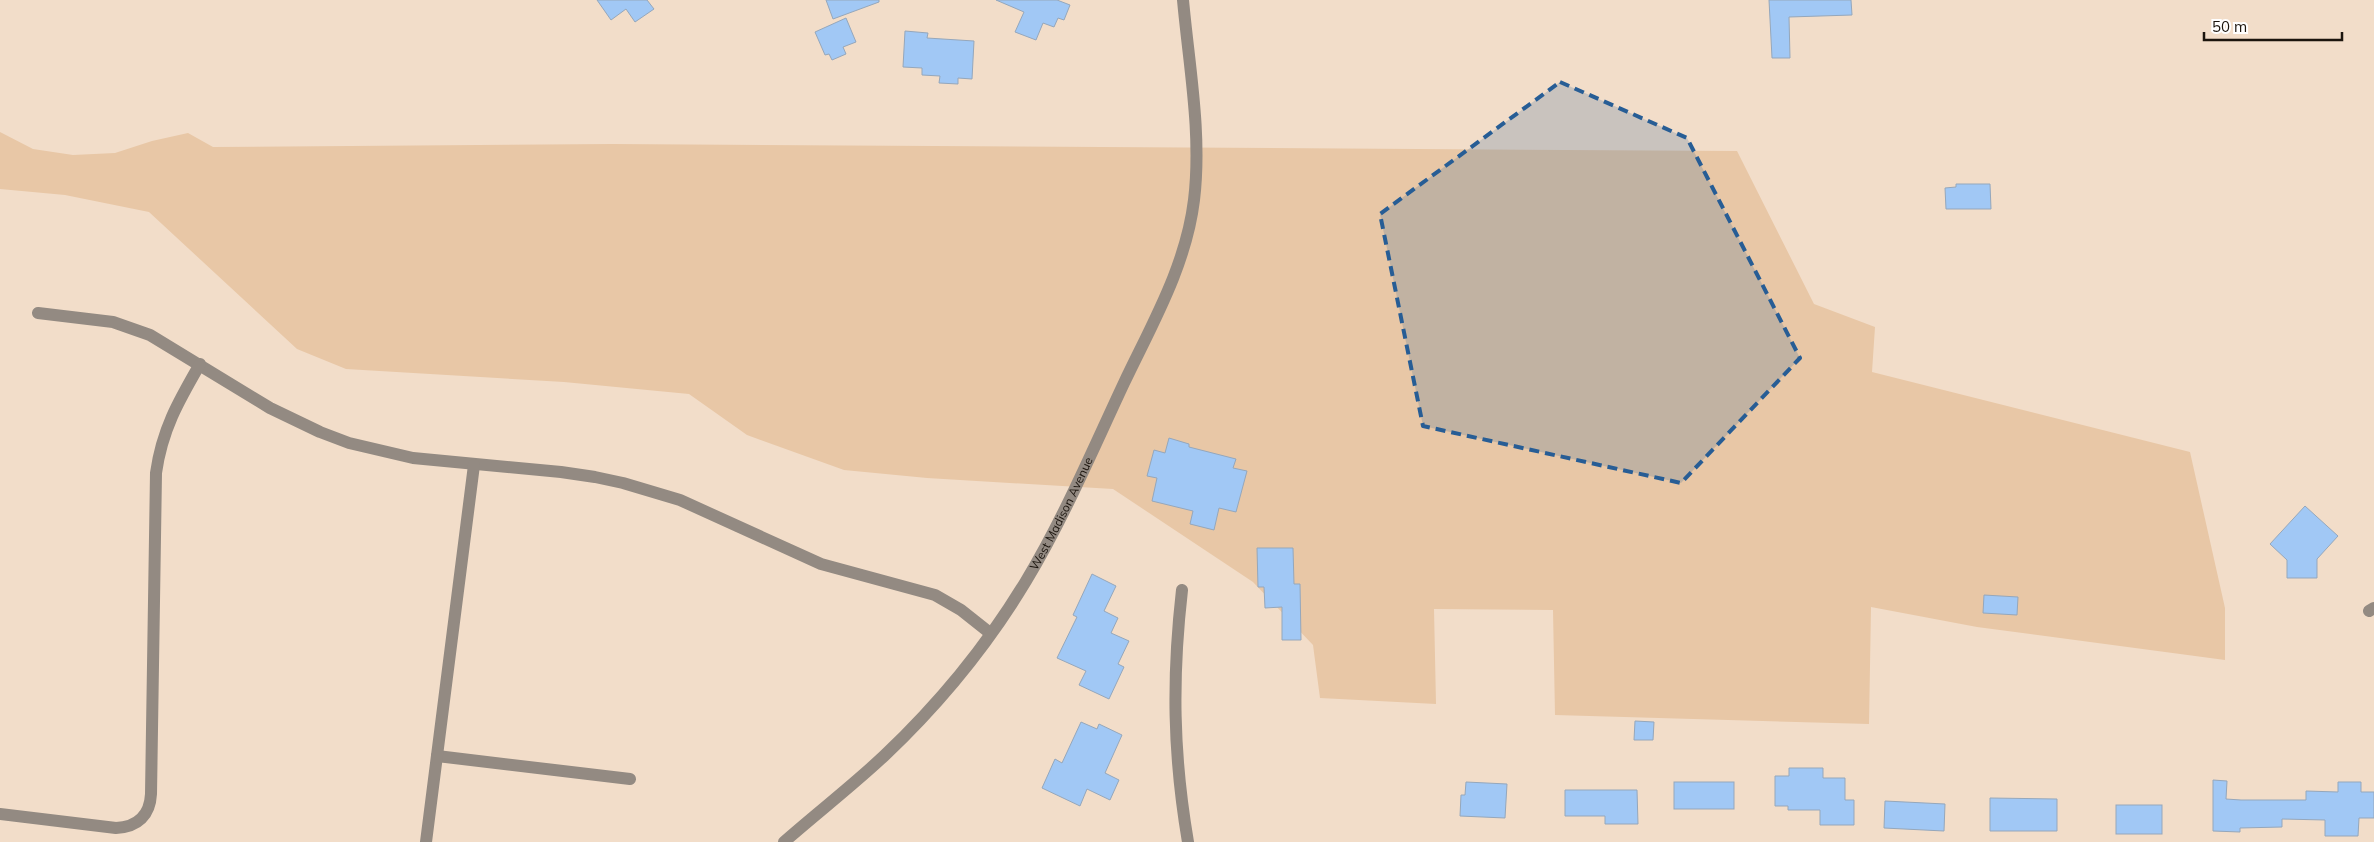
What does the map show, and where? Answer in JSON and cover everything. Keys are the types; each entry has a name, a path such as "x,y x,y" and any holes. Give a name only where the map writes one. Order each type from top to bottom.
{"street":[{"name":"West Madison Avenue","path":"784,842 859,779 913,727 942,695 1017,595 1047,544 1174,276 1187,235 1194,202 1196,162 1183,0"},
{"path":"38,313 96,319 130,327 169,344 270,408 320,432 349,443 396,455 474,465 570,473 624,483 661,494 713,514 770,542 822,564 935,595 961,610 990,633"},
{"path":"0,814 116,828 131,826 144,817 148,810 151,794 156,474 163,438 169,422 200,364"},
{"path":"426,842 474,465"},
{"path":"1182,590 1176,658 1175,720 1178,768 1188,842"},
{"path":"437,756 630,779"}],"highlighted area":[{"path":"1560,82 1687,138 1800,358 1681,483 1423,426 1380,214"}],"shaded area":[{"path":"0,132 33,149 73,155 115,153 152,141 188,133 213,147 612,144 1737,151 1814,304 1875,327 1872,372 2190,452 2225,608 2225,660 1977,627 1871,607 1869,724 1555,715 1553,610 1434,609 1436,704 1320,698 1313,645 1253,582 1113,489 927,478 844,470 747,435 689,394 564,382 346,369 297,349 149,212 65,195 0,189"}],"building":[{"path":"597,0 647,0 654,9 635,22 626,9 611,20"},
{"path":"826,0 879,0 879,2 833,19"},
{"path":"996,0 1057,0 1070,5 1064,20 1058,18 1054,27 1043,23 1036,40 1015,32 1024,12"},
{"path":"1769,0 1851,0 1852,15 1789,17 1790,58 1772,58"},
{"path":"846,18 856,42 843,47 846,54 832,60 829,54 825,55 815,32"},
{"path":"905,31 928,33 927,38 974,41 972,79 958,78 958,84 939,83 940,76 922,75 922,68 903,67"},
{"path":"1956,184 1990,184 1991,209 1946,209 1945,188 1956,187"},
{"path":"1169,438 1189,444 1189,447 1236,459 1233,468 1247,471 1236,512 1219,508 1214,530 1190,524 1193,511 1152,501 1157,478 1147,476 1154,450 1165,453"},
{"path":"2305,506 2338,536 2317,559 2317,578 2287,578 2287,560 2270,544"},
{"path":"1257,548 1293,548 1294,584 1300,584 1301,640 1282,640 1282,607 1265,608 1264,587 1258,587"},
{"path":"1092,574 1116,586 1104,611 1118,618 1111,633 1129,641 1118,664 1124,667 1109,699 1079,685 1086,671 1057,658 1077,617 1073,615"},
{"path":"1984,595 2018,597 2017,615 1983,613"},
{"path":"1635,721 1654,722 1653,740 1634,740"},
{"path":"1081,722 1097,729 1099,724 1122,735 1105,773 1119,780 1110,800 1087,789 1080,806 1042,788 1055,759 1062,763"},
{"path":"1789,768 1823,768 1823,778 1845,778 1845,800 1854,800 1854,825 1820,825 1820,810 1788,810 1788,806 1775,806 1775,776 1789,776"},
{"path":"2213,780 2227,781 2226,799 2241,800 2306,800 2306,791 2338,792 2338,782 2361,782 2361,792 2374,792 2374,818 2359,818 2358,836 2325,836 2325,820 2282,819 2282,827 2240,828 2240,832 2213,831"},
{"path":"1466,782 1507,784 1505,818 1460,816 1461,795 1465,795"},
{"path":"1674,782 1734,782 1734,809 1674,809"},
{"path":"1565,790 1637,790 1638,824 1605,824 1605,816 1565,816"},
{"path":"1990,798 2057,799 2057,831 1990,831"},
{"path":"1885,801 1945,804 1944,831 1884,828"},
{"path":"2116,805 2162,805 2162,834 2116,834"}]}
